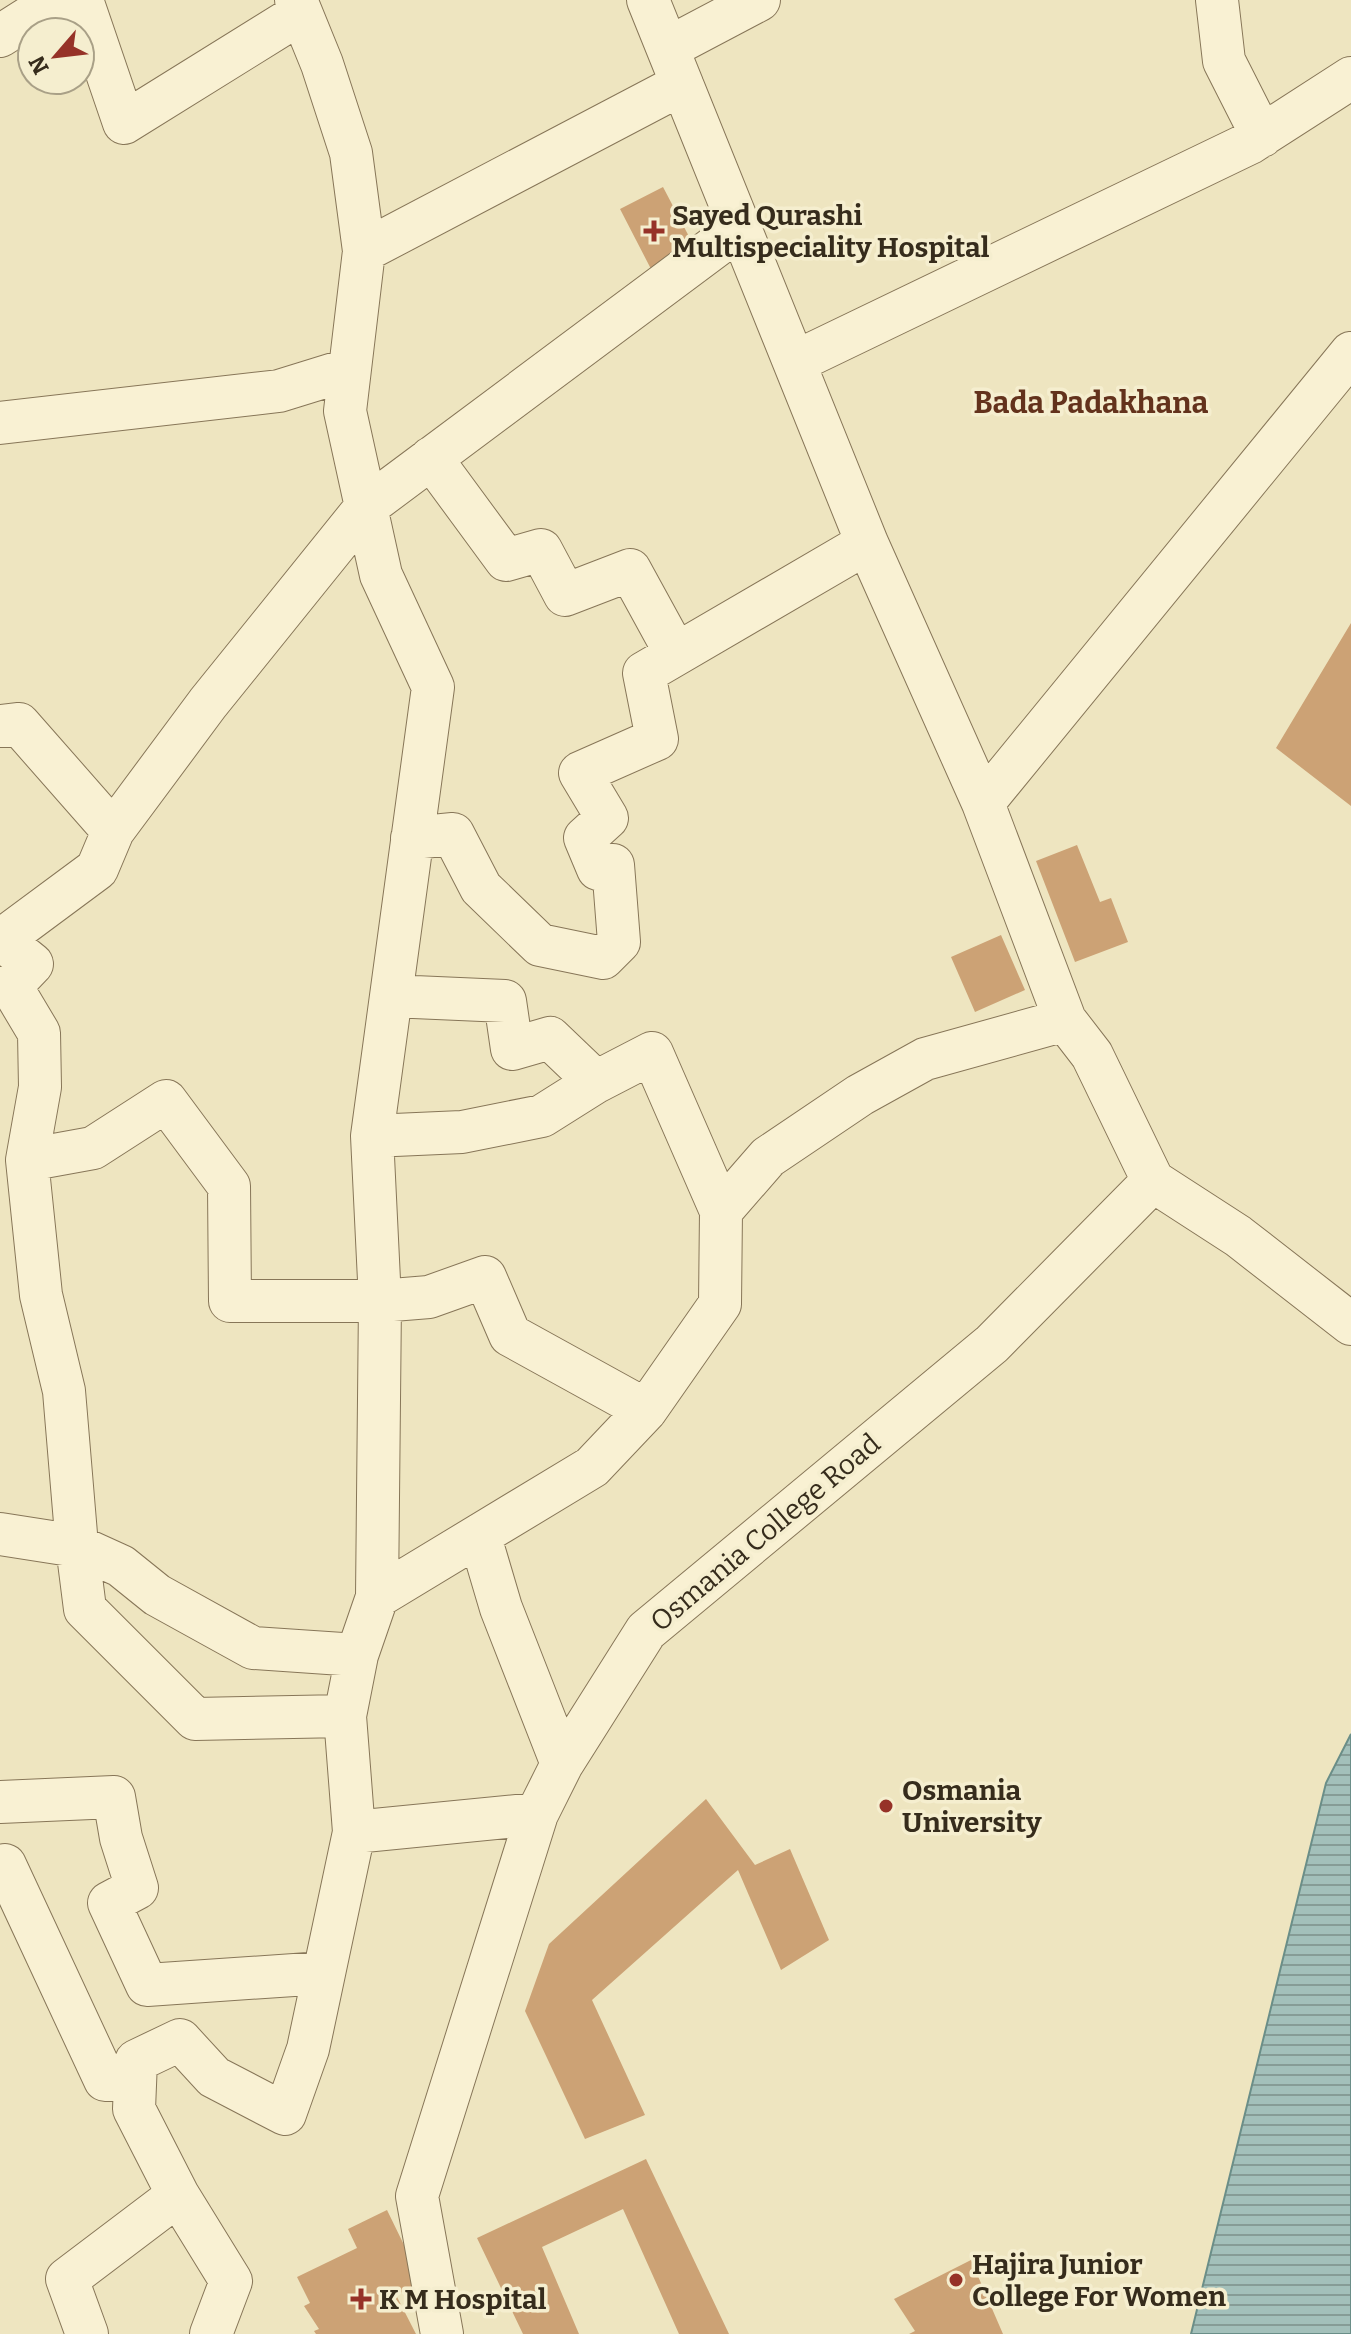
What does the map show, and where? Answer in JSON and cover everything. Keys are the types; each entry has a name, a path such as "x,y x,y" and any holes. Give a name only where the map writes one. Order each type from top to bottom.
{"street":[{"path":"0,36 57,0"},
{"path":"82,0 124,123 298,6 351,153 364,251 345,411 381,575 433,687 372,1136 380,1301 377,1597 357,1655 345,1716 354,1832 308,2049 285,2114 214,2077 180,2040 136,2061 134,2109 178,2195 231,2281 211,2334"},
{"path":"648,0 867,543 983,803 1065,1020 1092,1055 1153,1181 1238,1236 1351,1324"},
{"path":"364,251 675,66 759,0"},
{"path":"1217,0 1224,61 1262,136"},
{"path":"795,362 1262,136 1351,78"},
{"path":"345,1716 195,1719 85,1609 64,1391 41,1295 27,1160 40,1087 39,1033 11,986 32,964 1,940 97,869 113,831 208,703 366,507 740,228"},
{"path":"983,803 1351,353"},
{"path":"0,423 279,391 350,369"},
{"path":"431,458 506,560 541,550 565,595 630,570 676,654"},
{"path":"412,838 453,834 481,888 540,945 603,958 619,942 613,865 598,869 585,838 607,818 580,773 657,739 644,673 867,543"},
{"path":"0,726 19,724 113,831"},
{"path":"391,996 505,1001 512,1049 550,1038 596,1082"},
{"path":"721,1211 768,1157 860,1095 925,1059 1065,1020"},
{"path":"372,1136 462,1132 542,1116 596,1082 652,1053 721,1211 720,1304 646,1410 592,1467 377,1597"},
{"path":"27,1160 93,1148 166,1101 229,1186 230,1301 380,1301 429,1297 485,1277 510,1335 646,1410"},
{"name":"Osmania College Road","path":"442,2334 417,2196 537,1814 562,1764 646,1631 992,1344 1153,1181"},
{"path":"0,1534 77,1546 121,1566 157,1595 253,1648 357,1655"},
{"path":"480,1537 501,1608 562,1764"},
{"path":"0,1802 114,1797 121,1838 137,1888 109,1903 147,1985 323,1973"},
{"path":"354,1832 537,1814"},
{"path":"0,1868 5,1865 105,2080 135,2077"},
{"path":"87,2334 67,2279 178,2195"}],"water":[{"path":"1351,1734 1351,2334 1191,2334 1326,1783"}],"building":[{"path":"663,187 694,246 651,269 620,209"},
{"path":"1351,623 1351,806 1276,748"},
{"path":"1077,845 1100,902 1111,898 1128,942 1075,962 1036,861"},
{"path":"1001,935 1025,990 975,1012 951,957"},
{"path":"706,1799 755,1865 790,1849 829,1940 781,1970 738,1870 592,2000 645,2115 585,2139 525,2011 549,1944"},
{"path":"646,2159 729,2334 679,2334 623,2209 542,2247 579,2334 523,2334 477,2238"},
{"path":"387,2210 422,2282 396,2295 416,2334 316,2334 314,2331 319,2329 304,2306 310,2303 297,2277 357,2248 348,2229"},
{"name":"Hajira Junior College For Women","path":"971,2260 1003,2334 909,2334 915,2331 894,2299"}],"place":[{"name":"Sayed Qurashi Multispeciality Hospital","path":"654,231"},
{"name":"Osmania University","path":"886,1806"},
{"name":"Hajira Junior College For Women","path":"956,2280"},
{"name":"K M Hospital","path":"361,2299"}],"district":[{"name":"Bada Padakhana","path":"1091,403"}]}
